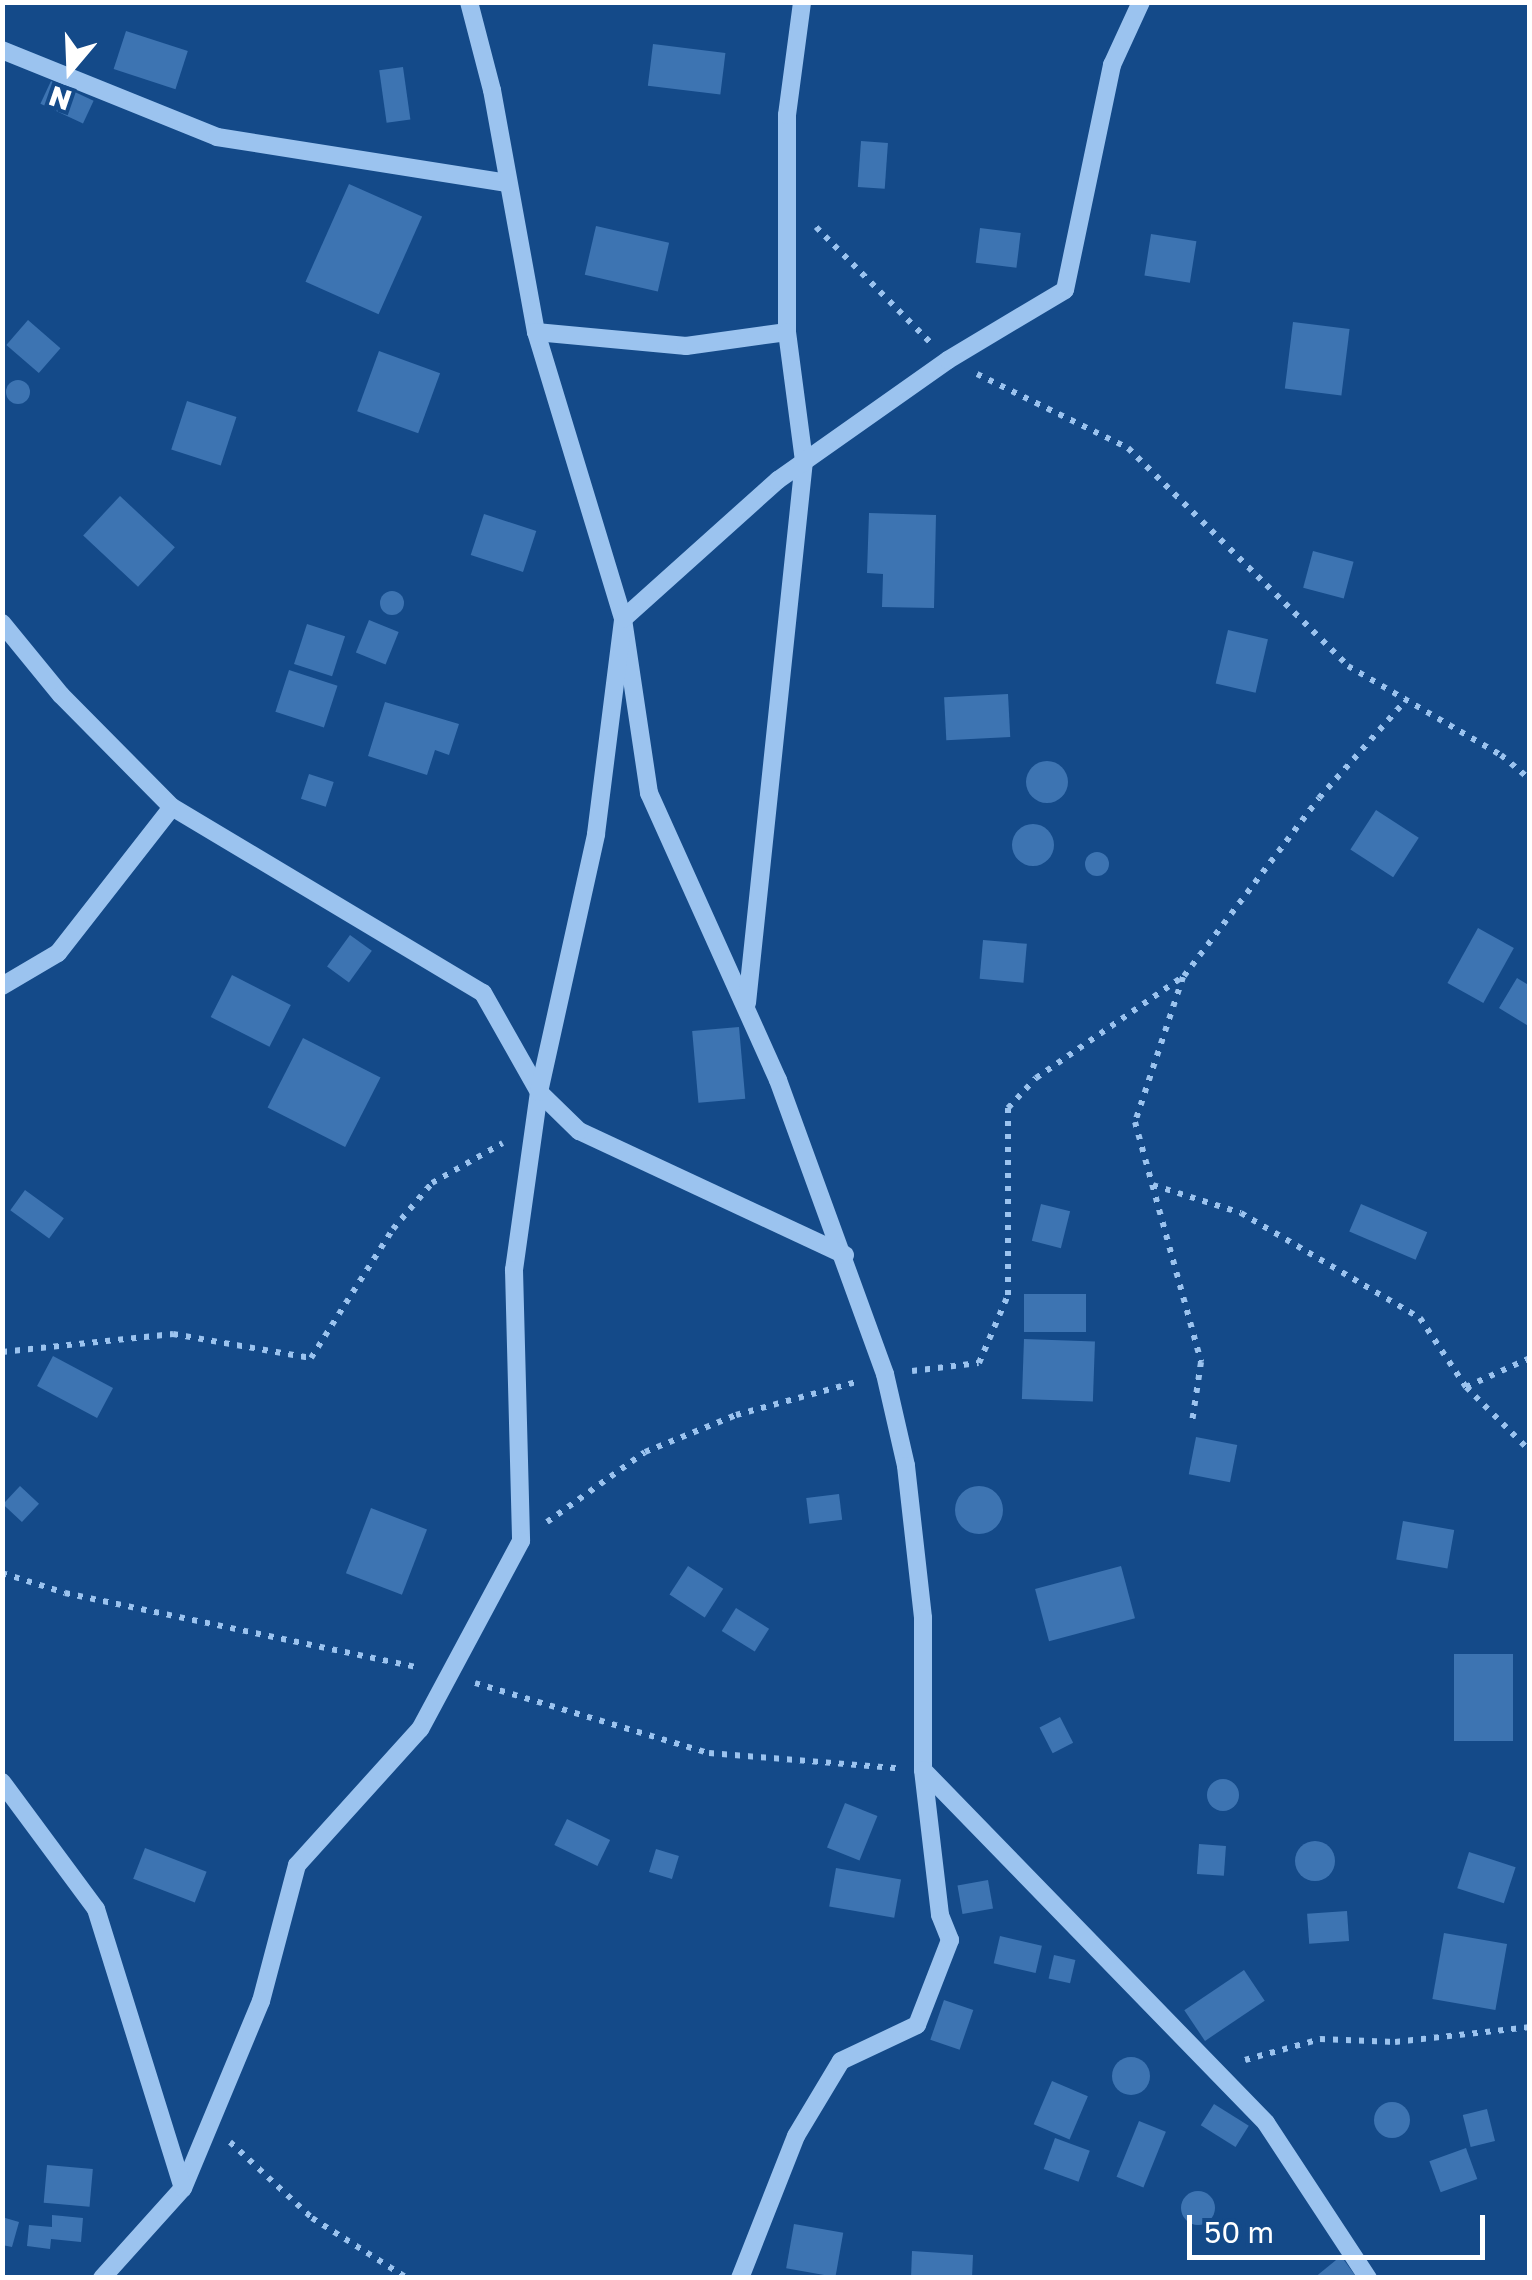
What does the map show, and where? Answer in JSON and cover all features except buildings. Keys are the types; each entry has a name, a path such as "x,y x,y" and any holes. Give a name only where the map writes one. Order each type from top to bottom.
{"street":[{"path":"469,2 536,332 623,619 649,792 746,1006 845,1254 886,1374 906,1466 922,1618 923,1770 940,1915 950,1940 917,2025 841,2061 796,2136 740,2278"},
{"path":"746,1006 804,462 787,332 787,115 802,2"},
{"path":"102,2278 182,2188 262,2000 297,1864 420,1729 521,1541 514,1270 539,1092 596,834 623,619 804,462 948,360 1065,290 1112,65 1141,2"},
{"path":"2,50 218,137 507,182"},
{"path":"536,332 686,346 787,332"},
{"path":"2,623 61,695 172,807 482,994 539,1092 580,1130 845,1254"},
{"path":"2,986 58,953 172,807"},
{"path":"923,1770 1266,2123 1368,2278"},
{"path":"2,1782 96,1909 182,2188"}],"path":[{"path":"787,197 948,360 1128,448 1348,666 1530,780"},
{"path":"521,1541 645,1452 736,1415 886,1374 980,1363 1008,1295 1008,1108 1036,1078 1184,976 1319,798 1406,700"},
{"path":"1184,976 1135,1122 1201,1362 1192,1422"},
{"path":"2,1352 174,1334 311,1358 392,1229 432,1183 535,1125"},
{"path":"1153,1186 1241,1213 1420,1318 1466,1387 1530,1451"},
{"path":"1466,1387 1530,1358"},
{"path":"1215,2068 1320,2039 1395,2042 1530,2027"},
{"path":"210,2123 312,2218 406,2278"}]}
